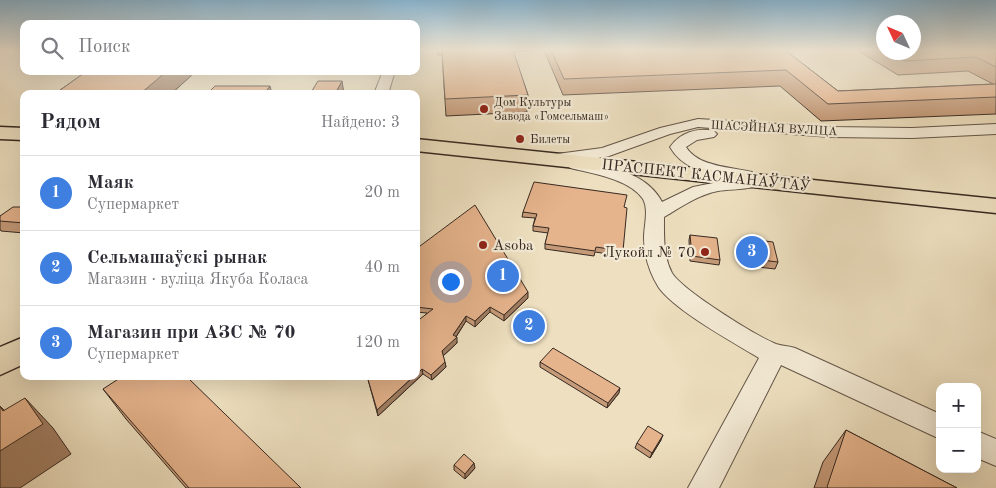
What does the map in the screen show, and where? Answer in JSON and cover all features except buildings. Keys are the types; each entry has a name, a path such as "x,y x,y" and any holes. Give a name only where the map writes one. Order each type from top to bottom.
{"main road":[{"name":"ПРАСПЕКТ КАСМАНАЎТАЎ","path":"420,145 996,206"},
{"path":"0,362 20,351"}],"street":[{"path":"382,90 388,75"},
{"name":"ШАСЭЙНАЯ ВУЛІЦА","path":"557,159 602,153 627,146 665,131 698,123 848,132 912,133 996,130"},
{"name":"ШАСЭЙНАЯ ВУЛІЦА","path":"777,182 696,164 679,153 678,148 687,138 705,134 795,140 996,144"},
{"path":"557,159 614,175 637,185 651,197 656,214 653,238 659,268 667,283 691,303 774,355 786,355 936,425"},
{"path":"656,214 697,190 726,184 777,182"},
{"path":"703,488 774,355"},
{"path":"981,446 996,453"}],"place":[{"name":"Дом Культуры Завода «Гомсельмаш»","path":"484,109"},
{"name":"Билеты","path":"520,139"},
{"name":"Asoba","path":"483,245"},
{"name":"Лукойл № 70","path":"705,252"},
{"name":"Магазин при АЗС № 70","path":"752,252"},
{"name":"Маяк","path":"503,276"},
{"name":"Сельмашаўскі рынак","path":"529,326"}]}
